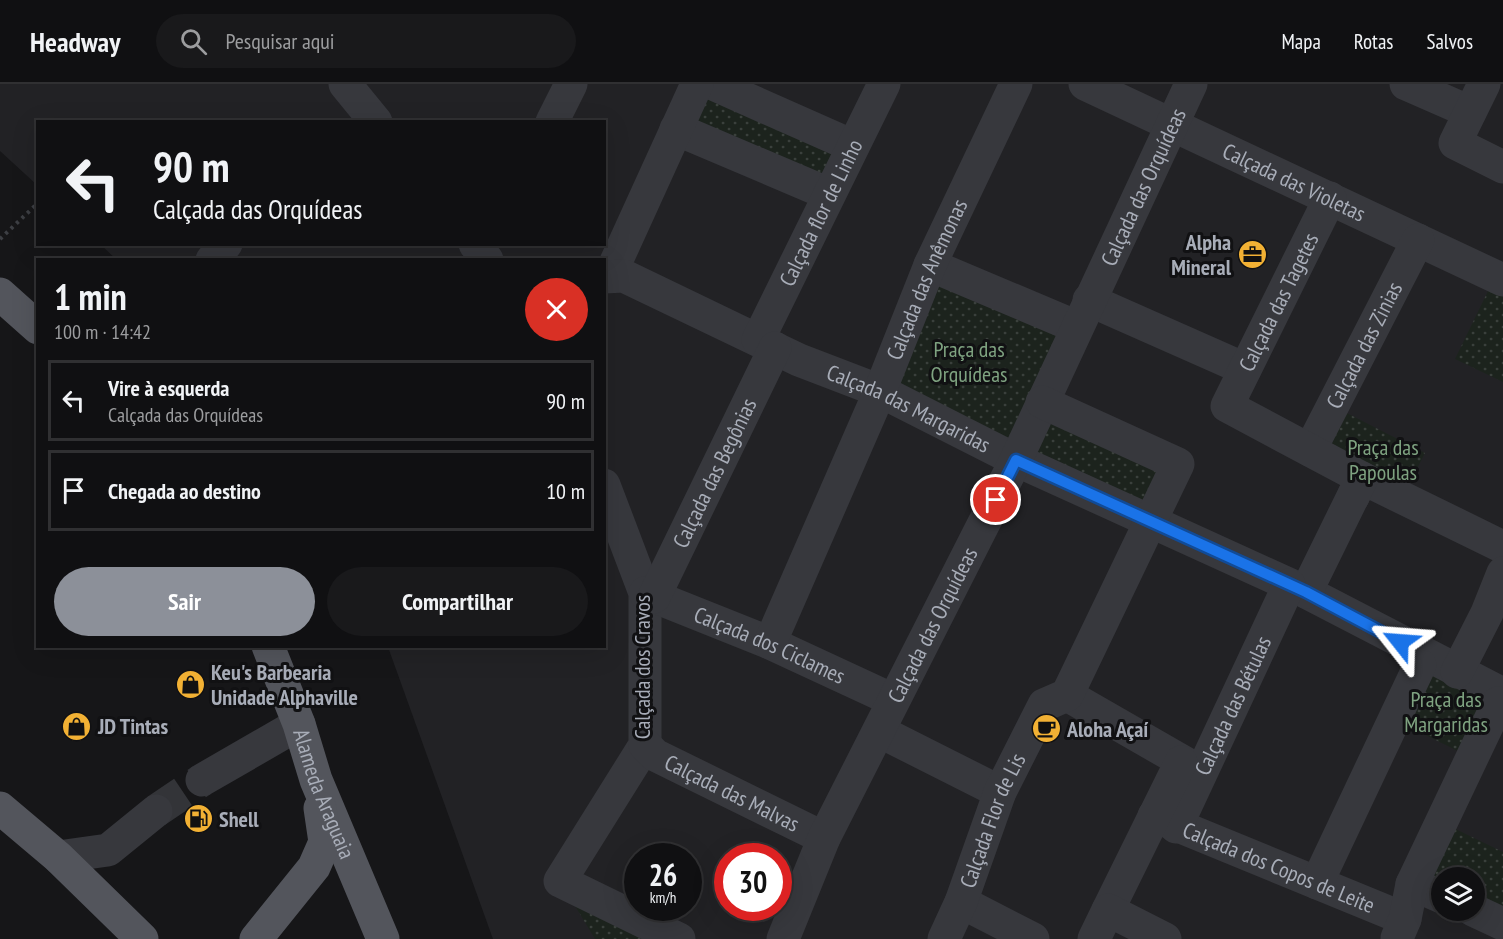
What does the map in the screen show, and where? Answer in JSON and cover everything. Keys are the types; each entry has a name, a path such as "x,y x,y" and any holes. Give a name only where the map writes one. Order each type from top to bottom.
{"main road":[{"path":"0,294 36,326"},
{"name":"Alameda Araguaia","path":"269,648 299,724 316,780 383,939"},
{"path":"256,939 315,867 325,842 316,780"},
{"path":"0,808 58,857 142,935"}],"street":[{"path":"553,120 571,84"},
{"path":"607,276 697,84"},
{"path":"713,84 854,146"},
{"name":"Calçada flor de Linho","path":"767,344 829,194 884,84"},
{"name":"Calçada das Anêmonas","path":"770,643 880,391 930,265 1016,84"},
{"name":"Calçada das Violetas","path":"1085,84 1502,278"},
{"name":"Calçada das Orquídeas","path":"783,939 824,838 1016,460 1191,84"},
{"path":"1406,84 1477,98 1455,143 1503,167"},
{"path":"348,85 374,120"},
{"path":"676,129 829,194"},
{"name":"Calçada das Tagetes","path":"1310,450 1227,406 1329,198"},
{"name":"Calçada das Zinias","path":"1310,450 1418,240"},
{"path":"214,258 224,246"},
{"path":"930,265 1083,313 1245,369"},
{"name":"Calçada das Margaridas","path":"607,276 629,279 767,344 880,391 1016,460 1297,589 1457,672 1500,699"},
{"name":"Calçada das Begônias","path":"650,595 767,344"},
{"path":"1042,402 1178,464 1067,695 1192,767"},
{"path":"1310,450 1503,547"},
{"name":"Calçada das Bétulas","path":"1094,939 1108,910 1165,822 1192,767 1362,478"},
{"name":"Calçada dos Cravos","path":"606,490 650,595 645,745 560,881 679,939"},
{"path":"1457,672 1503,573"},
{"name":"Calçada dos Ciclames","path":"650,595 770,643 893,700"},
{"path":"1317,884 1420,665"},
{"name":"Calçada Flor de Lis","path":"944,939 961,902 1000,792 1044,705 1067,695"},
{"path":"1401,929 1427,890 1500,699"},
{"path":"202,780 299,724"},
{"path":"879,731 1000,792"},
{"name":"Calçada das Malvas","path":"645,745 655,755 824,838"},
{"path":"58,857 108,850 156,811"},
{"name":"Calçada dos Copos de Leite","path":"1165,822 1317,884 1401,929"},
{"path":"961,902 1033,939"},
{"path":"1108,910 1165,939"},
{"path":"1485,916 1503,924"}],"path":[{"path":"0,239 36,205"}],"shaded area":[{"path":"0,84 1503,84 1503,939 493,939 388,648 606,648 606,258 115,258 102,246 606,246 606,120 36,120 36,184 0,151"}],"green space":[{"path":"705,90 835,147 822,178 689,126"},
{"name":"Praça das Orquídeas","path":"938,282 1058,336 1010,444 889,391"},
{"path":"1489,289 1503,295 1503,382 1455,359"},
{"name":"Praça das Papoulas","path":"1333,406 1425,453 1402,498 1310,450"},
{"name":"Praça das Orquídeas","path":"1056,411 1166,467 1143,512 1030,456"},
{"name":"Praça das Margaridas","path":"1420,665 1498,703 1472,758 1393,719"},
{"path":"1441,822 1503,852 1503,924 1485,915 1485,867 1431,867 1431,893 1412,884"},
{"path":"560,881 624,912 624,921 642,921 679,939 595,939"}],"tunnel":[{"path":"156,811 202,780"}],"place":[{"name":"Alpha Mineral","path":"1252,255"},
{"name":"Keu's Barbearia Unidade Alphaville","path":"190,685"},
{"name":"JD Tintas","path":"77,726"},
{"name":"Aloha Açaí","path":"1046,729"},
{"name":"Shell","path":"198,819"}],"route":[{"path":"996,500 1016,460 1306,592 1400,642"}]}
